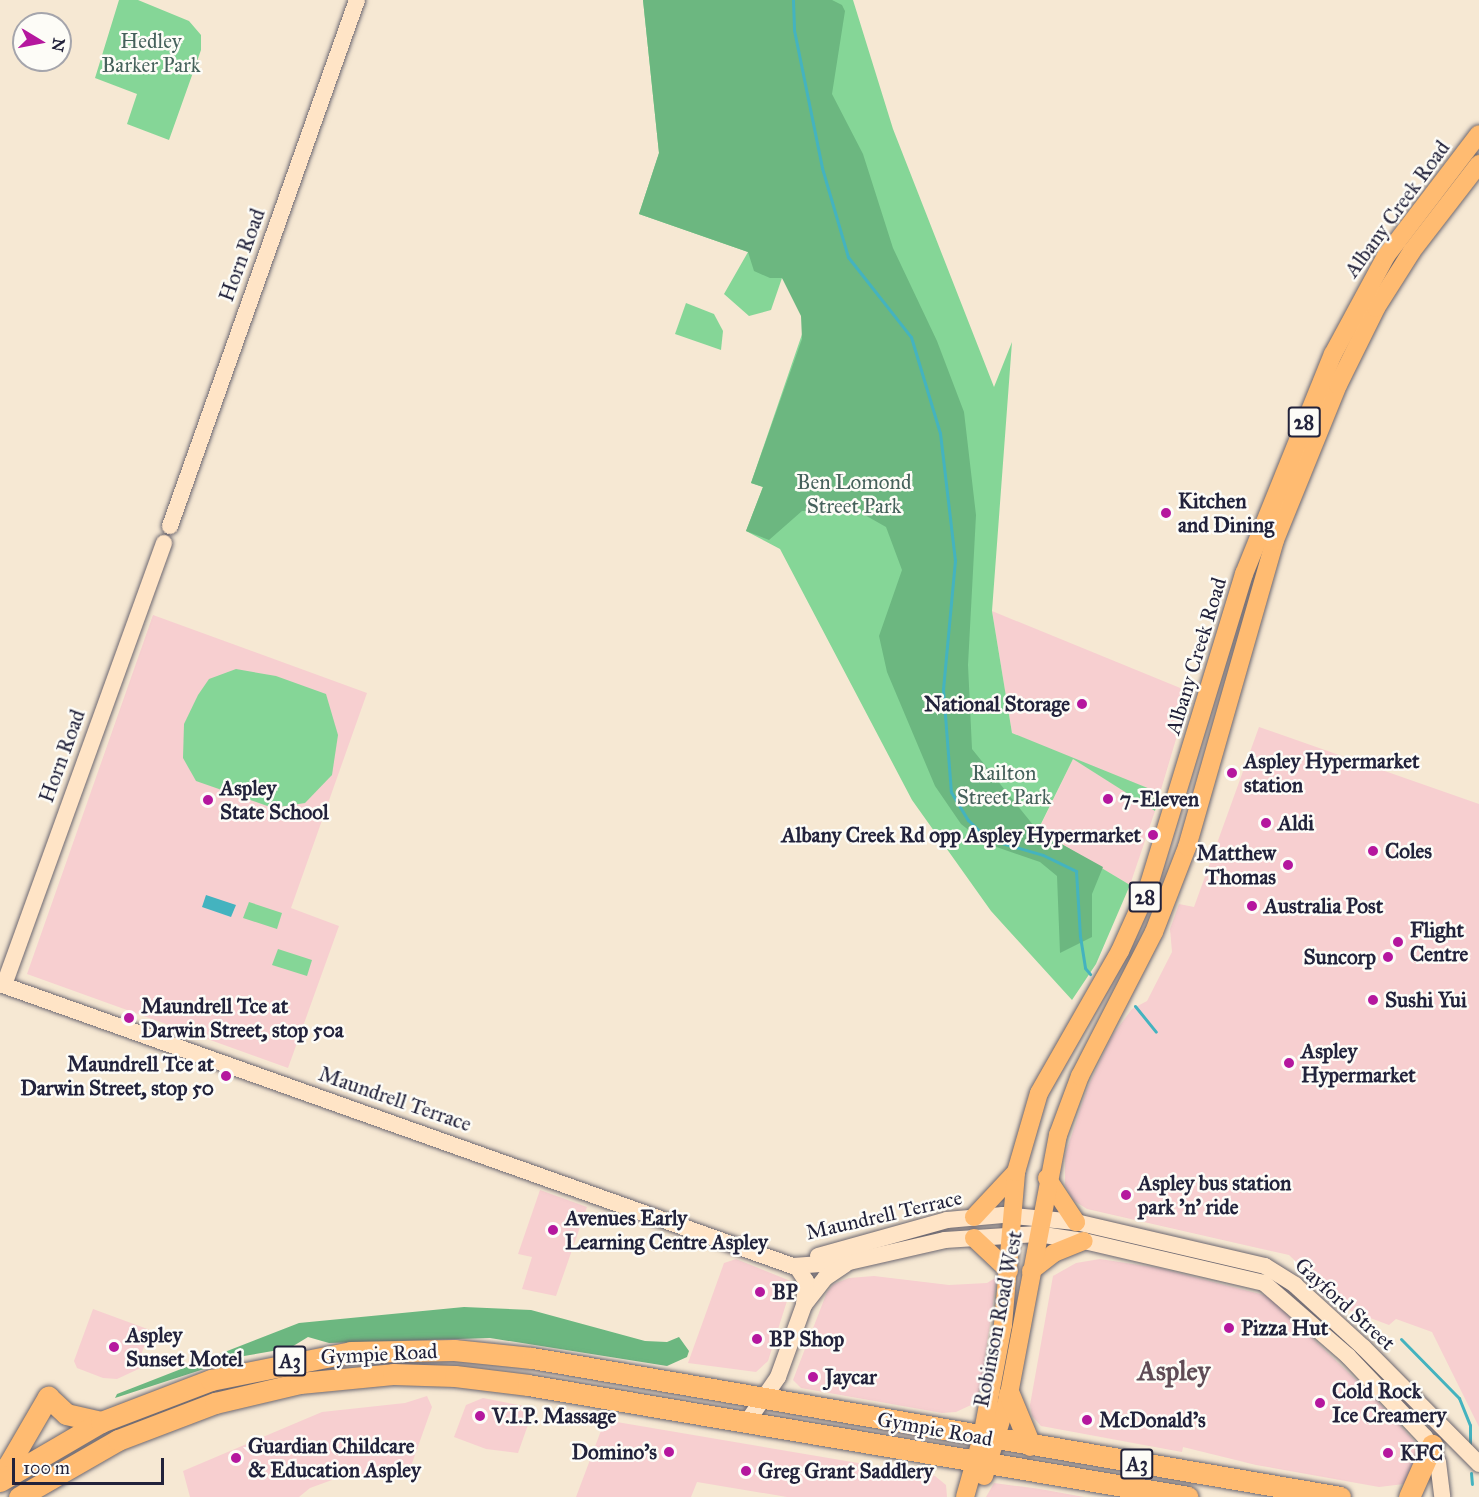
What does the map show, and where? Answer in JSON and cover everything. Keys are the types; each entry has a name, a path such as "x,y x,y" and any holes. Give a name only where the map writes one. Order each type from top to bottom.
{"highway":[{"name":"Gympie Road","path":"4,1478 101,1422 211,1380 320,1356 384,1350 454,1350 532,1358 989,1439 1340,1497"},
{"path":"528,1385 532,1358"},
{"name":"Gympie Road","path":"19,1497 92,1453 140,1430 215,1403 271,1389 393,1374 455,1376 528,1385 1188,1497"},
{"path":"1009,1394 1030,1445"},
{"path":"4,1478 9,1464 48,1396 66,1414 101,1422"},
{"path":"1409,1497 1432,1445"}],"main road":[{"name":"Horn Road","path":"2,985 164,543 177,538 170,526 357,0"},
{"name":"Albany Creek Road","path":"1011,1216 1016,1172 1043,1082 1120,951 1148,891 1238,590 1333,354 1386,256 1479,134"},
{"name":"Albany Creek Road","path":"1038,1226 1047,1178 1076,1086 1149,941 1187,847 1270,554 1335,393 1387,288 1479,164"},
{"name":"Maundrell Terrace","path":"2,985 775,1256 797,1267 849,1262 945,1240 1010,1234 1038,1226"},
{"path":"974,1217 1016,1172"},
{"path":"1047,1178 1076,1222"},
{"name":"Maundrell Terrace","path":"775,1256 817,1256 933,1223 974,1217 1011,1216 1038,1226"},
{"name":"Robinson Road West","path":"989,1439 1009,1271 1011,1216"},
{"name":"Gayford Street","path":"1038,1226 1076,1222 1253,1262 1275,1271 1363,1347 1479,1464"},
{"name":"Robinson Road West","path":"965,1497 1009,1394 1038,1226"},
{"name":"Gayford Street","path":"1038,1226 1084,1241 1255,1280 1272,1287 1347,1356 1432,1445"},
{"path":"974,1238 1009,1271"},
{"path":"1031,1271 1054,1253 1084,1241"},
{"path":"804,1305 825,1278 849,1262"},
{"path":"747,1422 779,1374 804,1305 806,1281 797,1267"},
{"path":"1432,1445 1442,1497"},
{"name":"Robinson Road West","path":"976,1497 982,1461"}],"shaded area":[{"path":"992,611 1190,692 1160,793 1077,761 1155,811 1130,885 1038,831 1073,759 1012,733"},
{"name":"Aspley State School","path":"153,615 367,693 291,908 339,926 288,1068 27,974"},
{"name":"Aspley Hypermarket","path":"1259,727 1479,804 1479,1427 1432,1332 1396,1319 1389,1325 1346,1309 1289,1255 1087,1209 1073,1200 1065,1185 1065,1155 1087,1089 1112,1036 1132,1009 1147,1001 1172,952 1170,929 1179,904 1194,907"},
{"name":"Avenues Early Learning Centre Aspley","path":"540,1190 587,1207 556,1296 522,1289 532,1257 518,1254"},
{"path":"736,1259 793,1282 768,1361 756,1372 688,1363 724,1263"},
{"path":"1100,1259 1159,1268 1268,1296 1371,1394 1418,1445 1418,1453 1404,1484 1379,1487 1256,1465 1183,1447 1182,1452 1041,1426 1032,1416 1030,1405 1053,1276 1076,1263"},
{"path":"874,1276 949,1285 987,1283 997,1277 980,1390 971,1405 956,1412 942,1413 801,1388 793,1380 827,1292 834,1284 849,1278"},
{"path":"93,1309 150,1330 141,1355 145,1366 117,1379 103,1378 77,1368 74,1361"},
{"path":"427,1396 432,1407 410,1469 332,1480 310,1488 299,1497 190,1497 183,1471 322,1412 405,1403"},
{"path":"483,1398 534,1408 518,1453 486,1449 454,1437 466,1405"},
{"path":"605,1420 935,1476 946,1485 947,1497 787,1497 697,1482 691,1497 576,1497"},
{"path":"994,1483 1040,1489 1084,1497 986,1497"}],"green space":[{"name":"Hedley Barker Park","path":"119,0 138,0 189,21 201,35 201,50 169,140 127,124 137,94 95,78"},
{"name":"Ben Lomond Street Park","path":"643,0 853,0 893,129 994,387 1012,342 992,611 1012,733 1160,793 1155,811 1073,759 1038,830 1130,885 1096,964 1072,1000 991,911 912,800 780,549 746,531 763,487 751,483 811,308 782,278 771,310 749,316 724,294 748,252 639,214 659,153"},
{"name":"Ben Lomond Street Park","path":"643,0 832,0 842,5 845,11 832,94 863,154 893,248 937,341 964,412 976,515 968,665 972,749 1038,831 1103,867 1092,894 1092,937 1060,953 1057,876 1040,862 985,843 961,824 935,786 887,672 879,636 902,570 886,527 856,510 802,511 769,540 746,531 763,487 751,483 802,339 801,316 782,278 770,278 754,271 748,252 639,214 659,153"},
{"path":"686,303 714,314 723,331 721,350 675,334"},
{"path":"236,669 276,676 326,694 338,735 332,775 305,803 273,808 196,781 183,758 184,724 198,695 209,679"},
{"path":"249,902 282,913 277,929 243,918"},
{"path":"278,949 312,960 307,976 272,965"},
{"path":"464,1307 531,1310 645,1341 667,1342 679,1337 689,1351 687,1357 667,1366 490,1338 329,1343 308,1337 290,1348 244,1356 115,1398 117,1394 299,1323"}],"water":[{"path":"206,895 236,905 231,917 202,907"}],"waterway":[{"path":"793,0 794,30 822,168 848,257 911,337 940,433 955,560 943,689 951,792 968,820 988,839 1043,855 1076,871 1080,936 1085,968 1090,974"},
{"path":"1135,1006 1156,1032"},
{"path":"1401,1339 1459,1398 1470,1425 1470,1445"},
{"path":"1471,1473 1472,1484"}],"place":[{"name":"Kitchen and Dining","path":"1166,513"},
{"name":"National Storage","path":"1082,704"},
{"name":"Aspley Hypermarket station","path":"1232,773"},
{"name":"7-Eleven","path":"1108,799"},
{"name":"Aspley State School","path":"208,800"},
{"name":"Aldi","path":"1266,823"},
{"name":"Albany Creek Rd opp Aspley Hypermarket","path":"1153,835"},
{"name":"Coles","path":"1373,851"},
{"name":"Matthew Thomas","path":"1288,865"},
{"name":"Australia Post","path":"1252,906"},
{"name":"Flight Centre","path":"1398,942"},
{"name":"Suncorp","path":"1388,957"},
{"name":"Sushi Yui","path":"1373,1000"},
{"name":"Maundrell Tce at Darwin Street, stop 50a","path":"129,1018"},
{"name":"Aspley Hypermarket","path":"1289,1063"},
{"name":"Maundrell Tce at Darwin Street, stop 50","path":"226,1076"},
{"name":"Aspley bus station park 'n' ride","path":"1126,1195"},
{"name":"Avenues Early Learning Centre Aspley","path":"553,1230"},
{"name":"BP","path":"760,1292"},
{"name":"Pizza Hut","path":"1229,1328"},
{"name":"BP Shop","path":"757,1339"},
{"name":"Aspley Sunset Motel","path":"114,1347"},
{"name":"Jaycar","path":"813,1377"},
{"name":"Cold Rock Ice Creamery","path":"1320,1403"},
{"name":"V.I.P. Massage","path":"480,1416"},
{"name":"McDonald's","path":"1087,1420"},
{"name":"Domino's","path":"669,1452"},
{"name":"KFC","path":"1388,1453"},
{"name":"Guardian Childcare & Education Aspley","path":"236,1458"},
{"name":"Greg Grant Saddlery","path":"746,1471"}],"district":[{"name":"Aspley","path":"1174,1371"}],"park label":[{"name":"Railton Street Park","path":"1004,785"}]}
